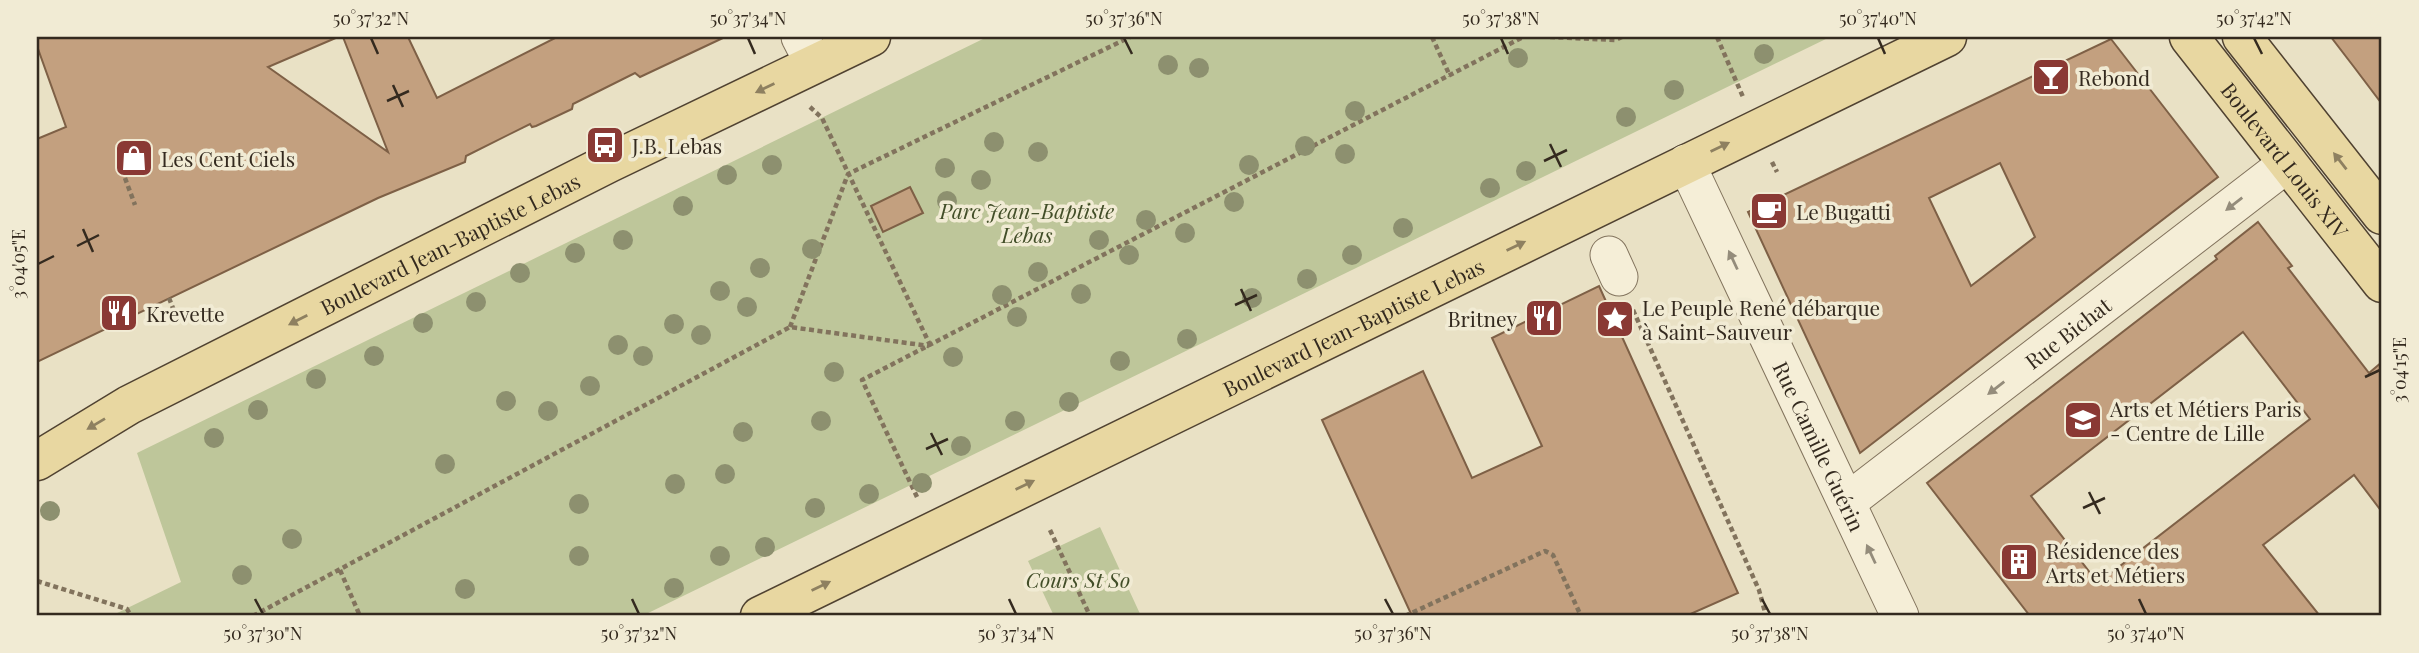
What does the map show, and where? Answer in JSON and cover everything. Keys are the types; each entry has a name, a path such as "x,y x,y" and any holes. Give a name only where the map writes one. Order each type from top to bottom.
{"main road":[{"name":"Boulevard Jean-Baptiste Lebas","path":"37,461 129,405 775,83 807,50 870,37"},
{"name":"Boulevard Jean-Baptiste Lebas","path":"760,616 1947,37"},
{"name":"Boulevard Louis XIV","path":"2189,37 2382,284"},
{"name":"Boulevard Louis XIV","path":"2242,37 2382,215"}],"street":[{"name":"Rue Camille Guérin","path":"1686,163 1900,616"},
{"name":"Rue Bichat","path":"1847,502 2288,163"}],"path":[{"path":"789,327 848,174 1130,37"},
{"path":"1432,37 1450,76"},
{"path":"918,501 862,380 1523,37"},
{"path":"1550,37 1615,40 1622,37"},
{"path":"1717,37 1757,129"},
{"path":"775,83 822,118 930,346"},
{"path":"122,170 135,205"},
{"path":"1614,266 1759,590 1766,616"},
{"path":"169,298 176,316"},
{"path":"253,616 789,327 930,346"},
{"path":"1050,530 1090,616"},
{"path":"1405,616 1545,551 1553,555 1581,616"},
{"path":"340,570 360,616"},
{"path":"37,581 127,609 131,616"}],"green space":[{"name":"Parc Jean-Baptiste Lebas","path":"987,37 1830,37 642,616 111,616 181,582 137,453"},
{"name":"Cours St So","path":"1100,527 1141,616 1054,616 1028,561"}],"building":[{"path":"37,37 338,37 268,67 388,152 343,37 408,37 437,98 557,37 725,37 640,77 635,73 573,104 572,109 536,126 532,127 530,124 466,156 465,162 378,198 37,362 37,139 66,127 37,46"},
{"path":"2331,37 2382,37 2382,104 2354,67"},
{"path":"2111,39 2218,177 1860,453 1748,212","holes":["2000,163 2035,237 1971,286 1929,198"]},
{"path":"910,187 923,213 883,232 871,206"},
{"name":"Arts et Métiers Paris - Centre de Lille","path":"2258,222 2292,266 2288,268 2369,373 2382,362 2382,512 2354,475 2263,545 2320,616 2030,616 1927,483 2217,259 2215,256","holes":["2243,332 2310,419 2098,583 2031,496"]},
{"path":"1599,286 1738,593 1686,616 1412,616 1322,420 1423,371 1472,478 1542,446 1492,338"}],"place":[{"name":"Rebond","path":"2051,77"},
{"name":"J.B. Lebas","path":"605,145"},
{"name":"Les Cent Ciels","path":"134,158"},
{"name":"Le Bugatti","path":"1769,211"},
{"name":"Krevette","path":"119,313"},
{"name":"Britney","path":"1544,318"},
{"name":"Le Peuple René débarque à Saint-Sauveur","path":"1615,319"},
{"name":"Arts et Métiers Paris - Centre de Lille","path":"2083,420"},
{"name":"Résidence des Arts et Métiers","path":"2019,562"}]}
